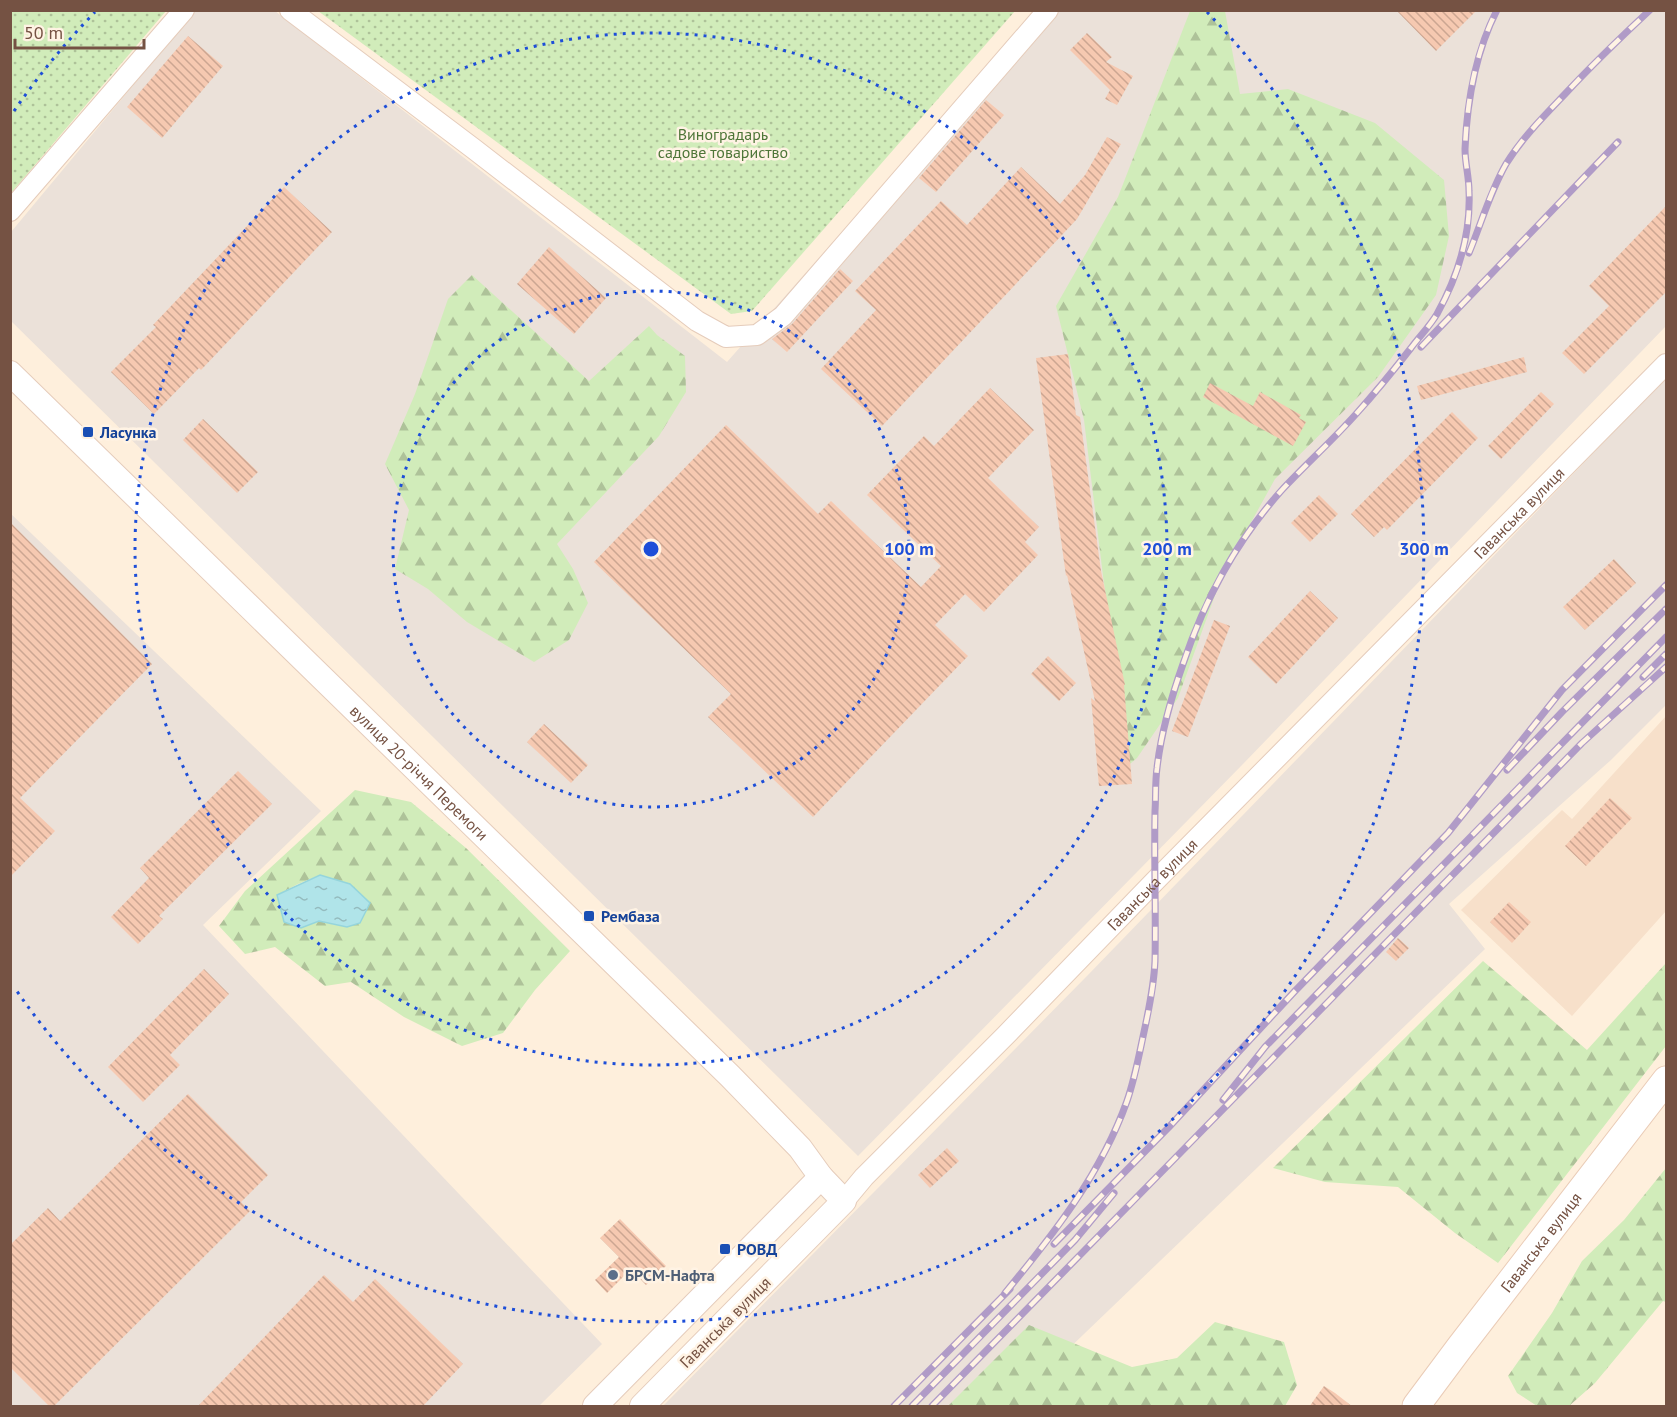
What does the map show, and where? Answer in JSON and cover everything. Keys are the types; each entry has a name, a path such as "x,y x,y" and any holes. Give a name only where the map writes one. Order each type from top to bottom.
{"main road":[{"name":"Гаванська вулиця","path":"1416,1407 1466,1338 1666,1080"}],"street":[{"path":"10,211 184,10"},
{"path":"290,10 697,321 726,337 757,334 783,316 1048,10"},
{"name":"Гаванська вулиця","path":"642,1407 844,1201 864,1177 1666,364"},
{"name":"вулиця 20-річчя Перемоги","path":"10,373 730,1076 800,1148 821,1177 844,1201"},
{"name":"Гаванська вулиця","path":"595,1407 821,1177"}],"shaded area":[{"path":"195,11 275,11 727,362 1037,11 1666,11 1666,326 1243,764 858,1156 11,321 11,232"},
{"path":"1666,378 1666,705 1611,760 1449,904 1485,949 1009,1406 663,1406 1086,977"},
{"path":"10,513 321,811 203,925 602,1344 539,1406 11,1406"},
{"path":"1666,716 1666,911 1572,1016 1461,910 1562,810 1572,819"}],"green space":[{"path":"10,11 166,11 11,193"},
{"name":"Виноградарь садове товариство","path":"318,11 1015,11 752,311 731,314"},
{"path":"1190,11 1225,11 1240,94 1288,89 1375,123 1444,180 1449,236 1436,295 1378,377 1275,479 1223,573 1178,698 1137,758 1130,764 1103,576 1084,420 1056,306 1118,197"},
{"path":"472,275 589,381 649,326 685,356 686,392 659,436 557,544 573,569 588,603 569,640 534,662 467,622 428,589 395,569 409,510 385,464 415,394 448,299"},
{"path":"355,790 411,802 466,848 570,951 535,990 503,1033 462,1046 404,1017 351,982 325,986 275,947 245,954 219,926 245,891","holes":["320,875 347,927 318,921 277,895"]},
{"path":"1483,961 1587,1050 1666,963 1666,1046 1498,1263 1455,1233 1398,1187 1325,1182 1273,1168"},
{"path":"1666,1168 1666,1302 1663,1301 1595,1383 1569,1406 1537,1406 1517,1393 1508,1376 1552,1313 1582,1261 1624,1220"},
{"path":"1215,1322 1284,1342 1297,1385 1285,1406 948,1406 1029,1325 1132,1367 1177,1358"}],"water":[{"path":"320,875 350,884 370,903 360,923 347,927 319,921 301,928 284,922 277,895"}],"building":[{"path":"1396,10 1477,10 1436,51"},
{"path":"1087,33 1112,57 1106,62 1133,76 1117,105 1105,99 1110,90 1070,50"},
{"path":"188,36 223,66 162,138 127,107"},
{"path":"986,100 1004,115 936,192 919,178"},
{"path":"1107,137 1121,144 1077,219 882,426 821,369 876,310 855,291 941,201 967,225 1021,167 1060,204 1085,175"},
{"path":"284,187 332,232 201,370 199,368 154,414 111,372 156,327 153,325"},
{"path":"1666,206 1666,292 1584,374 1562,353 1609,306 1589,286"},
{"path":"549,247 606,298 574,334 517,284"},
{"path":"840,269 853,281 787,352 772,339 792,324"},
{"path":"1068,354 1076,415 1080,417 1101,571 1125,685 1132,784 1099,786 1091,698 1095,701 1066,576 1036,358"},
{"path":"1524,357 1527,372 1421,400 1417,386"},
{"path":"1210,383 1253,406 1260,392 1301,415 1299,418 1306,422 1293,446 1203,397"},
{"path":"990,388 1034,430 988,478 1039,527 1025,542 1038,555 984,612 965,594 935,625 968,656 813,817 708,717 731,694 594,562 726,425 818,514 831,501 921,587 941,566 867,495 924,436 934,446"},
{"path":"1541,392 1554,404 1501,459 1488,446"},
{"path":"1452,412 1478,438 1387,530 1384,527 1374,537 1351,514"},
{"path":"203,419 258,472 237,493 183,440"},
{"path":"1319,495 1338,514 1310,542 1291,523"},
{"path":"10,522 152,664 20,798 55,831 10,877"},
{"path":"1614,559 1636,583 1585,630 1563,607"},
{"path":"1310,591 1338,618 1276,684 1248,657"},
{"path":"1214,620 1230,626 1188,737 1172,731"},
{"path":"1048,656 1076,683 1059,701 1031,674"},
{"path":"544,724 588,765 571,783 527,742"},
{"path":"238,771 272,804 159,916 163,919 138,944 111,917 149,878 140,868"},
{"path":"1610,798 1632,818 1586,866 1565,846"},
{"path":"1509,902 1531,922 1512,943 1490,922"},
{"path":"1398,938 1409,948 1396,961 1386,952"},
{"path":"204,969 229,994 170,1055 180,1065 143,1102 108,1067"},
{"path":"188,1094 268,1175 241,1202 250,1211 53,1407 50,1407 10,1367 10,1245 48,1208 60,1221"},
{"path":"947,1148 959,1161 930,1188 918,1175"},
{"path":"620,1219 666,1266 646,1285 631,1269 607,1293 595,1280 619,1257 600,1238"},
{"path":"324,1275 353,1302 375,1279 463,1364 422,1407 197,1407"},
{"path":"1324,1386 1335,1393 1353,1407 1309,1407"}],"railway":[{"path":"1005,1293 1041,1249 1090,1179 1116,1128 1132,1084 1139,1058 1154,970 1157,768 1167,716 1192,640 1212,594 1249,531 1281,491 1377,390 1431,323 1444,300 1462,255 1468,223 1469,186 1465,149 1470,95 1483,43 1497,10"},
{"path":"1469,253 1495,186 1519,145 1585,73 1650,10"},
{"path":"1421,347 1618,142"},
{"path":"1054,1244 1169,1127 1295,991 1448,833 1562,690 1666,585"},
{"path":"1507,770 1666,609"},
{"path":"1223,1100 1265,1047 1666,637"},
{"path":"1643,677 1666,654"},
{"path":"932,1406 1582,743 1666,667"},
{"path":"912,1406 1075,1240 1114,1193"},
{"path":"894,1406 1010,1289"}],"place":[{"name":"Ласунка","path":"88,432"},
{"name":"Рембаза","path":"589,916"},
{"name":"РОВД","path":"725,1249"},
{"name":"БРСМ-Нафта","path":"613,1275"}]}
